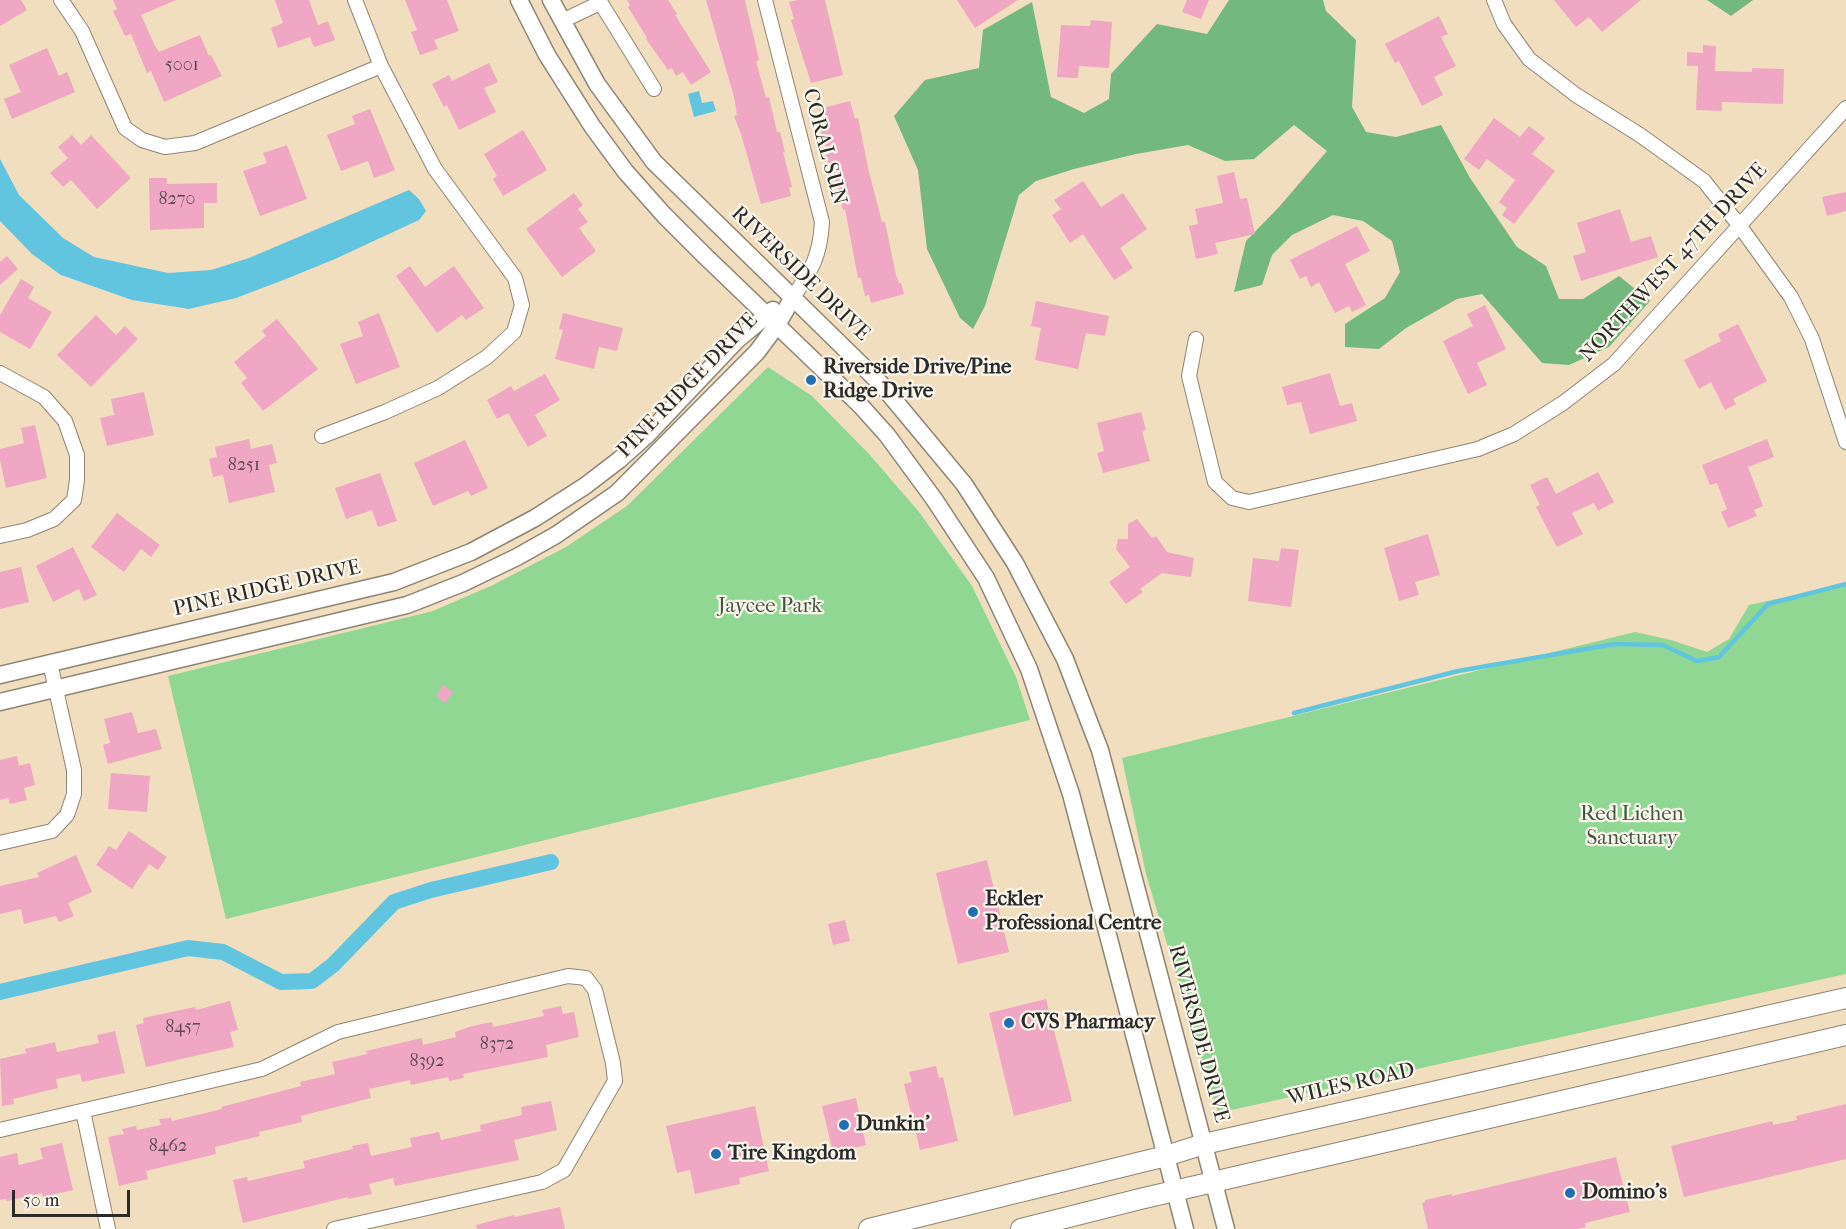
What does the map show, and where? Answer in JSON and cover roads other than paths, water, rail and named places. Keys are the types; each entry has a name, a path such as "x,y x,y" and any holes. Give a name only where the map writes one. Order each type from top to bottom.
{"main road":[{"name":"WILES ROAD","path":"869,1229 1166,1156 1204,1144 1846,998"},
{"path":"1021,1229 1846,1035"}],"street":[{"path":"61,0 82,31 125,128 142,140 165,147 195,144 381,66"},
{"path":"322,435 386,412 438,388 487,357 514,332 522,305 515,278 435,169 381,66 354,0"},
{"path":"519,0 547,55 592,126 625,171 664,215 860,405 887,435 934,499 986,578 1029,669 1071,794 1185,1229"},
{"name":"RIVERSIDE DRIVE","path":"551,0 597,84 654,162 880,383 964,484 1015,562 1065,659 1100,750 1226,1229"},
{"name":"CORAL SUN","path":"765,0 822,222 821,245 813,268 792,298"},
{"path":"1494,0 1504,24 1529,59 1576,95 1640,135 1704,182 1739,225 1791,297 1812,339 1846,442"},
{"path":"562,21 600,2 654,89"},
{"name":"NORTHWEST 47TH DRIVE","path":"1197,339 1189,376 1215,482 1232,498 1249,502 1478,449 1514,434 1563,404 1614,364 1846,108"},
{"name":"PINE RIDGE DRIVE","path":"0,702 406,606 463,583 517,557 556,535 616,493 757,352 772,320 792,298"},
{"name":"PINE RIDGE DRIVE","path":"0,675 394,582 471,552 535,518 585,486 619,460 647,435 737,340 772,320"},
{"path":"0,374 44,397 65,421 77,455 74,500 54,519 27,530 0,536"},
{"path":"0,843 52,831 67,815 74,794 74,770 50,663"},
{"path":"0,1130 262,1069 338,1032 568,976 586,978 595,990 613,1063 615,1081 564,1170 542,1182 334,1229"},
{"path":"83,1111 108,1229"}],"water":[{"path":"699,91 702,103 713,101 716,111 694,117 688,94"},
{"path":"0,159 19,195 63,238 94,257 168,273 211,270 249,258 409,190 419,199 426,211 419,220 335,259 236,298 189,309 132,300 61,275 32,254 0,221"}],"waterway":[{"path":"1294,713 1458,671 1615,644 1663,645 1697,661 1719,657 1768,604 1846,584"},
{"path":"0,992 188,948 223,952 281,982 312,981 333,965 394,902 431,890 551,862"}],"place":[{"name":"Riverside Drive/Pine Ridge Drive","path":"811,380"},
{"name":"Eckler Professional Centre","path":"973,912"},
{"name":"CVS Pharmacy","path":"1009,1023"},
{"name":"Dunkin'","path":"844,1125"},
{"name":"Tire Kingdom","path":"716,1154"},
{"name":"Domino's","path":"1570,1193"}],"park label":[{"name":"Jaycee Park","path":"770,607"},
{"name":"Red Lichen Sanctuary","path":"1632,827"}]}
